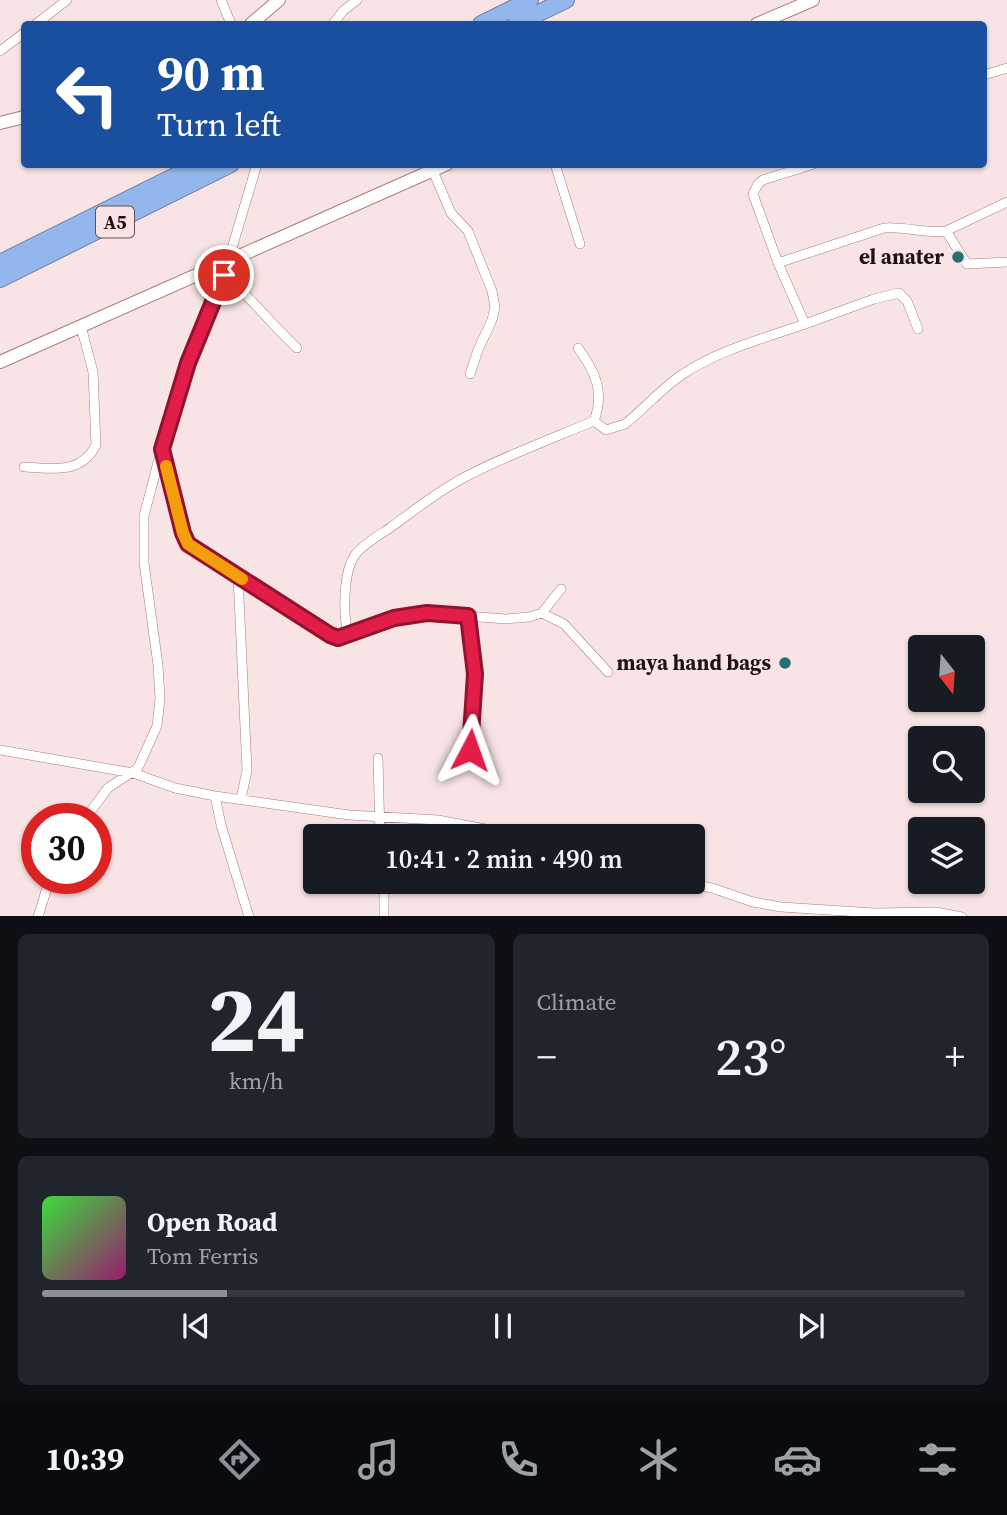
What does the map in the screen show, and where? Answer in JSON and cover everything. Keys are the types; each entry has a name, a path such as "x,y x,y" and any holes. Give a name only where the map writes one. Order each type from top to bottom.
{"highway":[{"path":"487,21 530,0"},
{"path":"522,21 566,0"},
{"name":"A5","path":"0,263 191,168"},
{"name":"A5","path":"0,279 223,168"}],"street":[{"path":"40,21 67,0"},
{"path":"220,0 230,21"},
{"path":"254,21 278,0"},
{"path":"335,21 357,0"},
{"path":"764,21 813,0"},
{"path":"0,51 21,35"},
{"path":"987,74 1007,68"},
{"path":"0,123 21,118"},
{"path":"97,803 108,788 138,768 154,737 160,699 143,545 144,516 188,363 224,275 256,168"},
{"path":"0,362 439,168"},
{"path":"556,168 580,244"},
{"path":"801,168 763,180 755,188 754,201 805,324"},
{"path":"433,171 451,213 468,231 492,291 495,307 470,374"},
{"path":"778,263 884,228 900,226 946,231 1007,202"},
{"path":"946,231 967,264 1007,262"},
{"path":"224,275 242,290 272,325 297,348"},
{"path":"594,421 607,430 615,429 625,424 695,366 754,341 874,299 900,293 918,329"},
{"path":"24,467 57,468 79,464 90,456 96,445 93,372 81,326"},
{"path":"348,634 345,611 348,579 350,566 361,549 464,478 528,447 594,421 598,411 596,374 578,348"},
{"path":"162,449 188,544 330,635 338,638 394,618 416,614 506,619 542,613 564,624 608,672"},
{"path":"238,576 247,770 241,799"},
{"path":"542,613 561,589"},
{"path":"468,616 475,674 470,750"},
{"path":"0,750 132,773 175,788 215,796 337,814 438,820 459,824"},
{"path":"378,758 379,824"},
{"path":"215,796 221,825 249,916"},
{"path":"705,887 753,902 781,907 863,912 936,912 962,916"},
{"path":"38,916 45,894"},
{"path":"384,894 384,916"}],"slow traffic":[{"path":"166,466 188,544 242,579"}],"place":[{"name":"el anater","path":"958,257"},
{"name":"maya hand bags","path":"785,663"}],"route":[{"path":"224,275 188,363 162,449 188,544 338,638 362,627 394,618 427,613 468,616 475,674 470,750"}]}
